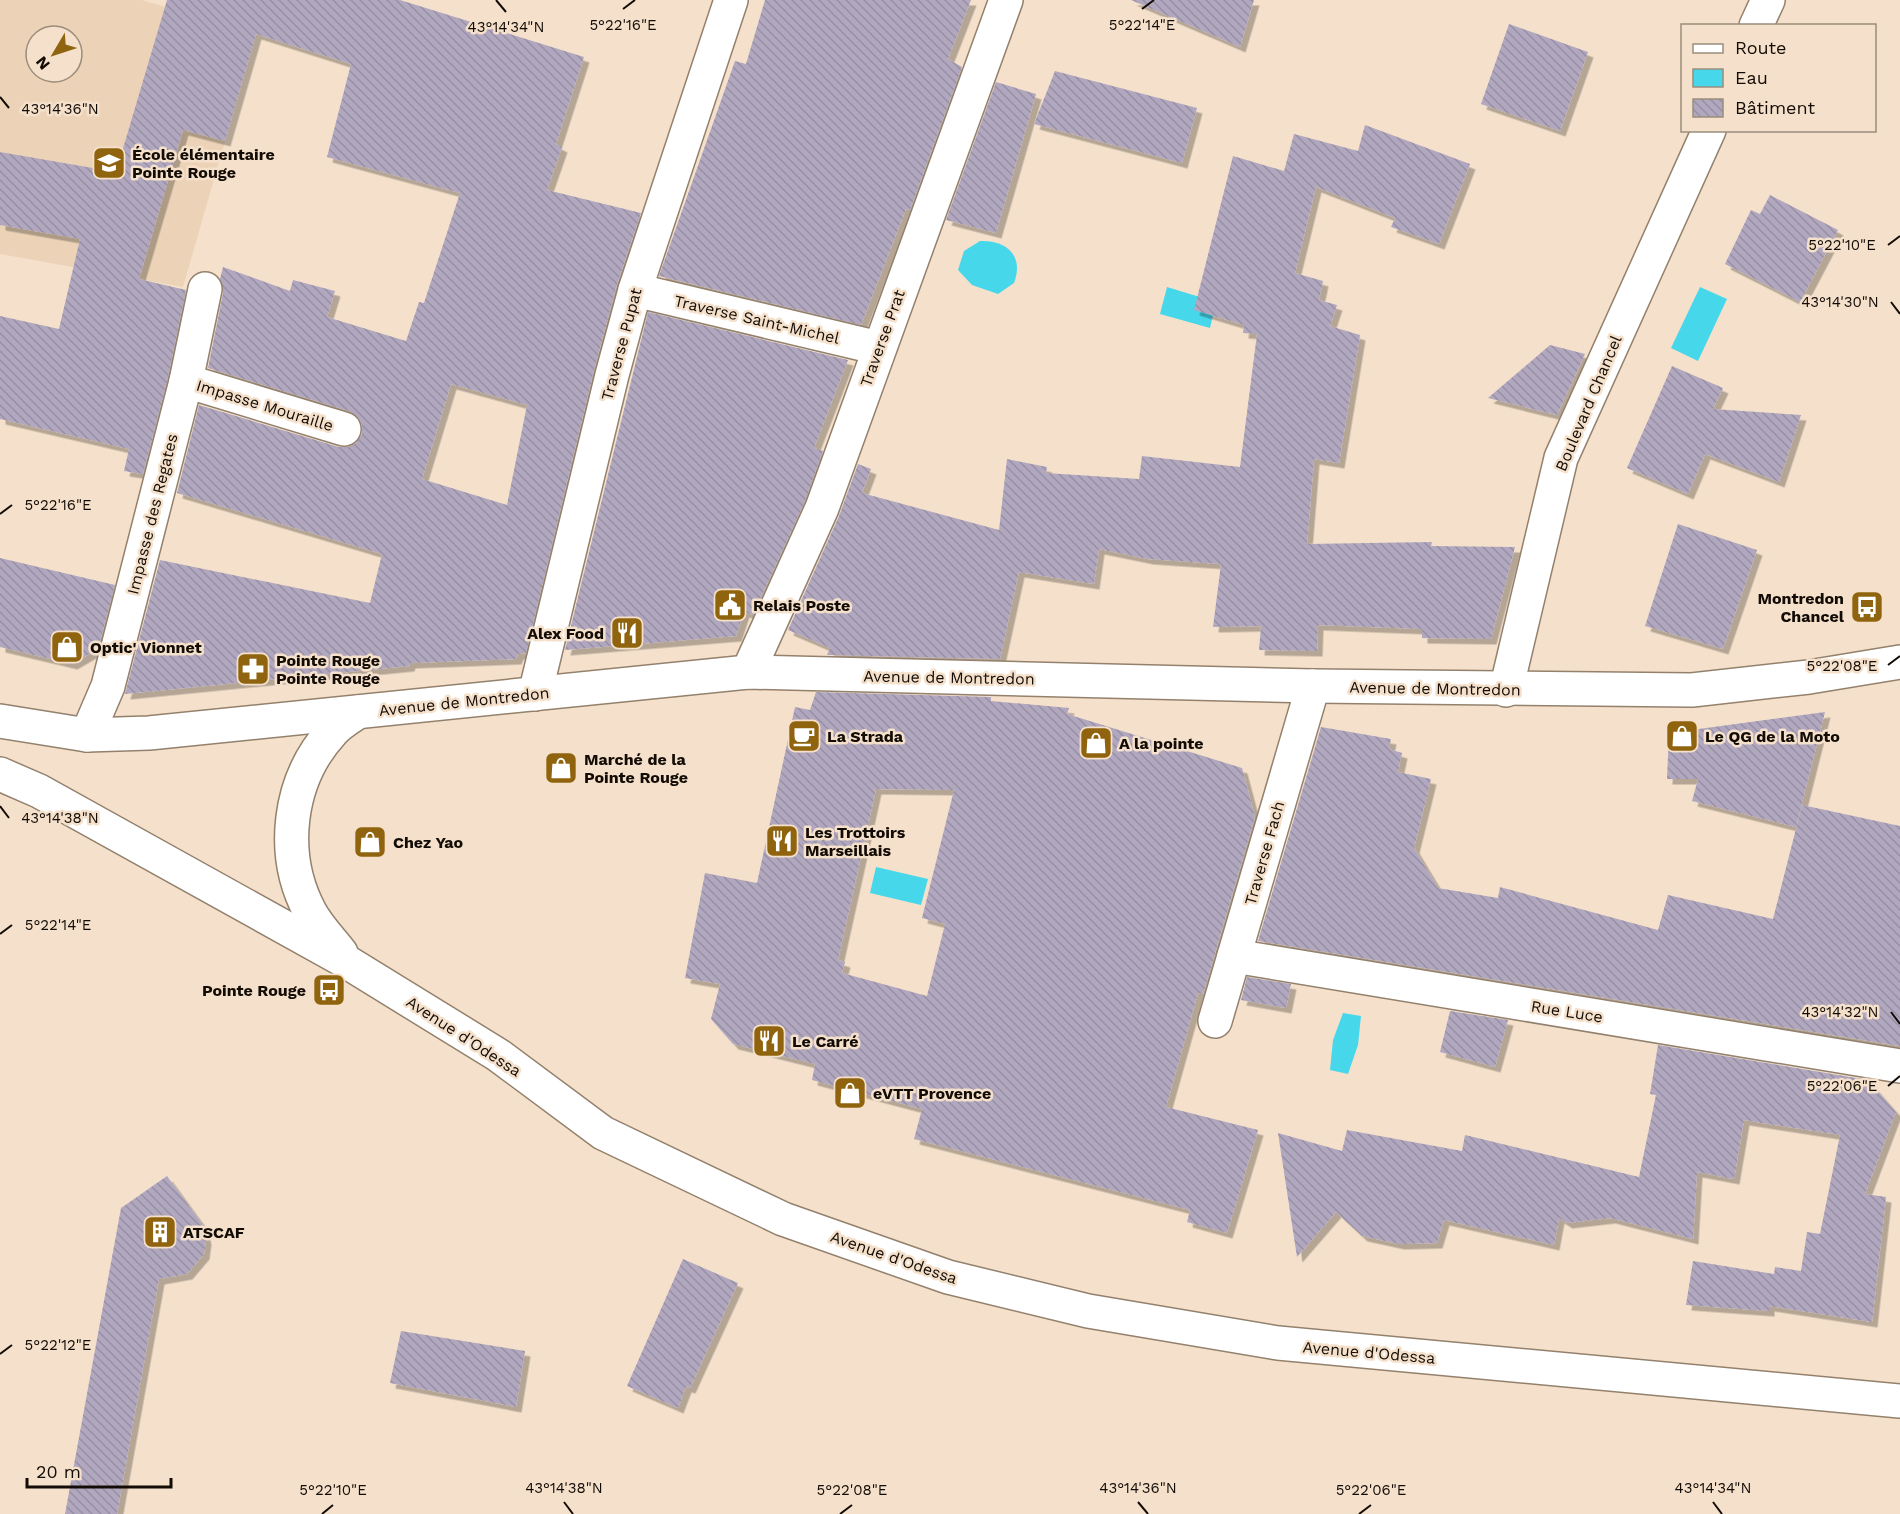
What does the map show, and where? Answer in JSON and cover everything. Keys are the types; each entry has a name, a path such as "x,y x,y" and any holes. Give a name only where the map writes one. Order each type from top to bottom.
{"street":[{"name":"Traverse Pupat","path":"535,694 612,375 635,290 730,0"},
{"name":"Traverse Prat","path":"748,672 822,508 1006,0"},
{"path":"1757,24 1768,0"},
{"name":"Boulevard Chancel","path":"1506,690 1561,458 1708,132"},
{"name":"Impasse des Regates","path":"87,735 108,686 186,381 205,289"},
{"name":"Traverse Saint-Michel","path":"635,290 879,348"},
{"name":"Impasse Mouraille","path":"186,381 344,429"},
{"name":"Avenue de Montredon","path":"0,721 87,735 149,733 748,672 1506,690 1692,690 1809,677 1900,662"},
{"name":"Traverse Fach","path":"1215,1021 1312,686"},
{"path":"347,962 310,912 296,873 292,851 293,804 306,770 333,732 358,711"},
{"name":"Avenue d'Odessa","path":"0,774 39,791 347,962 498,1055 603,1133 783,1219 948,1277 1088,1311 1278,1343 1900,1401"},
{"name":"Rue Luce","path":"1234,956 1900,1066"}],"shaded area":[{"name":"École élémentaire Pointe Rouge","path":"0,0 142,0 256,34 183,287 0,254"}],"water":[{"path":"980,241 999,243 1006,247 1015,258 1017,274 1014,283 998,294 972,285 958,270 964,251"},
{"path":"1167,287 1216,302 1210,328 1160,314"},
{"path":"1700,287 1727,299 1698,361 1671,348"},
{"path":"876,867 928,879 921,905 870,893"},
{"path":"1343,1013 1361,1016 1358,1045 1348,1074 1330,1070 1333,1040"}],"building":[{"path":"167,0 400,0 584,57 556,144 562,147 547,190 641,213 617,284 594,370 526,653 518,654 516,659 410,663 409,666 125,694 160,560 370,603 382,554 177,493 199,405 339,447 348,447 356,443 362,434 362,425 358,417 349,411 208,368 223,293 220,279 223,267 290,291 293,280 335,291 327,317 406,341 419,302 424,303 460,193 327,157 351,64 256,34 225,141 183,130 139,279 186,290 168,377 143,474 124,471 129,449 0,419 0,316 59,329 80,239 0,225 0,152 116,172","holes":["451,384 527,405 507,505 422,479"]},
{"path":"765,0 971,0 948,59 962,67 910,210 906,209 861,325 659,276 735,61 746,64"},
{"path":"1131,0 1254,0 1240,47"},
{"path":"1509,24 1588,52 1560,131 1481,104"},
{"path":"1055,71 1197,108 1182,163 1034,124"},
{"path":"996,82 1036,94 996,233 946,220"},
{"path":"1365,125 1470,164 1439,244 1391,227 1395,218 1316,187 1295,273 1323,281 1319,300 1337,305 1330,326 1360,335 1339,463 1314,459 1307,544 1432,542 1431,546 1515,547 1491,639 1422,638 1422,629 1318,625 1317,651 1259,650 1261,626 1213,627 1221,564 1148,559 1099,549 1094,584 1019,572 1000,659 827,655 830,648 788,630 839,516 858,464 871,469 862,493 999,530 1007,459 1047,467 1046,473 1139,479 1142,456 1240,467 1257,334 1243,333 1244,325 1194,310 1233,156 1284,171 1294,134 1358,151"},
{"path":"1770,195 1838,230 1800,302 1725,264 1751,210 1760,214"},
{"path":"648,312 848,360 814,448 823,451 805,501 753,615 744,612 736,636 565,650"},
{"path":"1550,345 1585,354 1557,415 1488,398"},
{"path":"1672,366 1723,388 1713,409 1801,415 1779,482 1705,454 1688,494 1627,468"},
{"path":"1678,524 1757,550 1723,649 1645,626"},
{"path":"0,558 115,585 98,649 72,664 0,647"},
{"path":"816,692 991,697 991,701 1069,708 1067,714 1242,768 1255,817 1203,994 1198,993 1166,1107 1258,1130 1227,1233 1187,1222 1190,1210 914,1139 922,1109 812,1080 815,1064 733,1044 711,1019 720,984 685,978 705,873 757,883 795,707 810,710","holes":["876,789 954,790 922,918 945,924 927,996 842,973 845,962 838,960"]},
{"path":"1825,712 1796,827 1692,801 1698,779 1667,779 1669,733"},
{"path":"1321,727 1391,739 1389,749 1402,753 1398,772 1431,779 1414,848 1438,888 1498,898 1500,887 1658,930 1668,895 1773,919 1802,805 1900,826 1900,1046 1258,941"},
{"path":"1247,977 1291,984 1286,1008 1241,1000"},
{"path":"1450,1011 1508,1020 1495,1067 1440,1052"},
{"path":"1658,1045 1868,1080 1896,1112 1865,1194 1886,1197 1872,1322 1769,1306 1769,1311 1686,1305 1693,1261 1774,1274 1775,1267 1801,1271 1807,1232 1820,1234 1840,1135 1744,1120 1734,1179 1697,1172 1693,1239 1610,1218 1567,1223 1559,1218 1554,1245 1444,1220 1437,1243 1399,1244 1362,1236 1336,1212 1297,1257 1278,1133 1342,1151 1347,1130 1462,1151 1465,1135 1639,1177 1656,1095 1650,1094"},
{"path":"167,1176 202,1224 206,1239 204,1254 187,1274 159,1279 117,1514 65,1514 121,1208"},
{"path":"683,1259 738,1283 690,1388 686,1387 678,1408 627,1386"},
{"path":"401,1331 525,1351 516,1407 390,1383"}],"place":[{"name":"École élémentaire Pointe Rouge","path":"109,163"},
{"name":"Relais Poste","path":"730,605"},
{"name":"Montredon Chancel","path":"1867,607"},
{"name":"Alex Food","path":"627,633"},
{"name":"Optic' Vionnet","path":"67,647"},
{"name":"Pointe Rouge Pointe Rouge","path":"253,669"},
{"name":"La Strada","path":"804,736"},
{"name":"Le QG de la Moto","path":"1682,736"},
{"name":"A la pointe","path":"1096,743"},
{"name":"Marché de la Pointe Rouge","path":"561,768"},
{"name":"Les Trottoirs Marseillais","path":"782,841"},
{"name":"Chez Yao","path":"370,842"},
{"name":"Pointe Rouge","path":"329,990"},
{"name":"Le Carré","path":"769,1041"},
{"name":"eVTT Provence","path":"850,1093"},
{"name":"ATSCAF","path":"160,1232"}]}
